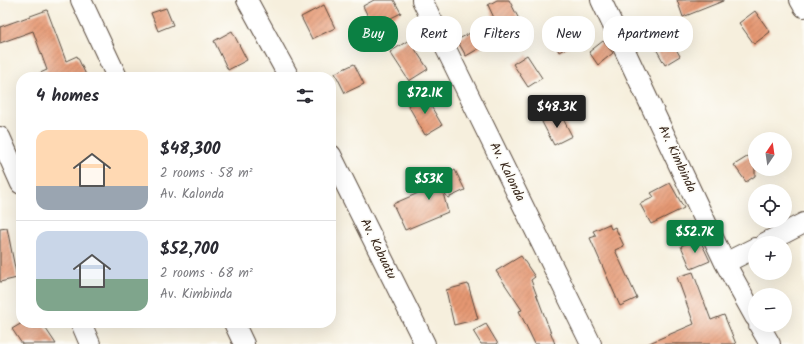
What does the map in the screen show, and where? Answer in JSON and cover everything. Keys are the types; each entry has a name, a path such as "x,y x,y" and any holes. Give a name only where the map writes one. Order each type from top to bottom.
{"street":[{"path":"81,0 116,72"},
{"path":"247,0 286,72"},
{"name":"Av. Kalonda","path":"422,0 591,344"},
{"name":"Av. Kimbinda","path":"601,0 726,263 748,304"},
{"path":"800,0 804,7"},
{"path":"0,137 16,173"},
{"name":"Av. Kabuatu","path":"336,165 424,344"},
{"path":"779,236 804,223"},
{"path":"726,263 748,252"},
{"path":"83,328 90,344"},
{"path":"236,328 244,344"},
{"path":"763,332 770,344"}],"building":[{"path":"374,0 394,0 401,13 395,16 368,16 363,6"},
{"path":"497,0 509,0 517,16 493,16 488,5"},
{"path":"677,0 723,0 686,16 683,16"},
{"path":"324,5 335,28 312,39 301,17"},
{"path":"166,8 173,25 158,31 151,13"},
{"path":"47,10 66,61 77,56 85,72 42,72 47,70 33,31 0,43 0,27"},
{"path":"755,11 770,32 754,44 739,23"},
{"path":"232,31 247,60 228,70 214,41"},
{"path":"470,33 470,52 473,52 466,56 462,49 462,37"},
{"path":"603,41 603,52 613,53 598,65 589,52 595,52 595,47"},
{"path":"406,42 406,52 417,52 428,69 409,81 390,52 398,52 398,47"},
{"path":"658,52 678,52 680,56 665,65"},
{"path":"527,55 542,78 528,87 513,64"},
{"path":"354,64 364,84 345,93 336,73"},
{"path":"425,96 442,125 425,135 408,105"},
{"path":"560,113 572,136 554,145 542,122"},
{"path":"748,156 748,176 755,176 746,182 734,165"},
{"path":"448,170 450,173 455,170 465,190 448,198 442,189 448,212 405,230 393,204 439,184 435,176"},
{"path":"670,183 684,208 651,224 640,204 654,197 651,193"},
{"path":"609,224 611,229 615,227 624,246 615,250 637,298 620,306 590,238 596,236 593,231"},
{"path":"7,228 16,278 0,282 0,229"},
{"path":"699,238 710,261 691,269 681,246"},
{"path":"521,256 535,277 531,280 555,344 535,344 519,311 522,310 496,271"},
{"path":"693,272 711,320 724,315 736,344 647,344 694,324 677,277"},
{"path":"468,284 478,319 454,325 446,290"},
{"path":"486,324 498,344 481,344 473,331"},
{"path":"16,327 16,328 45,328 56,344 22,344 12,329"}]}
